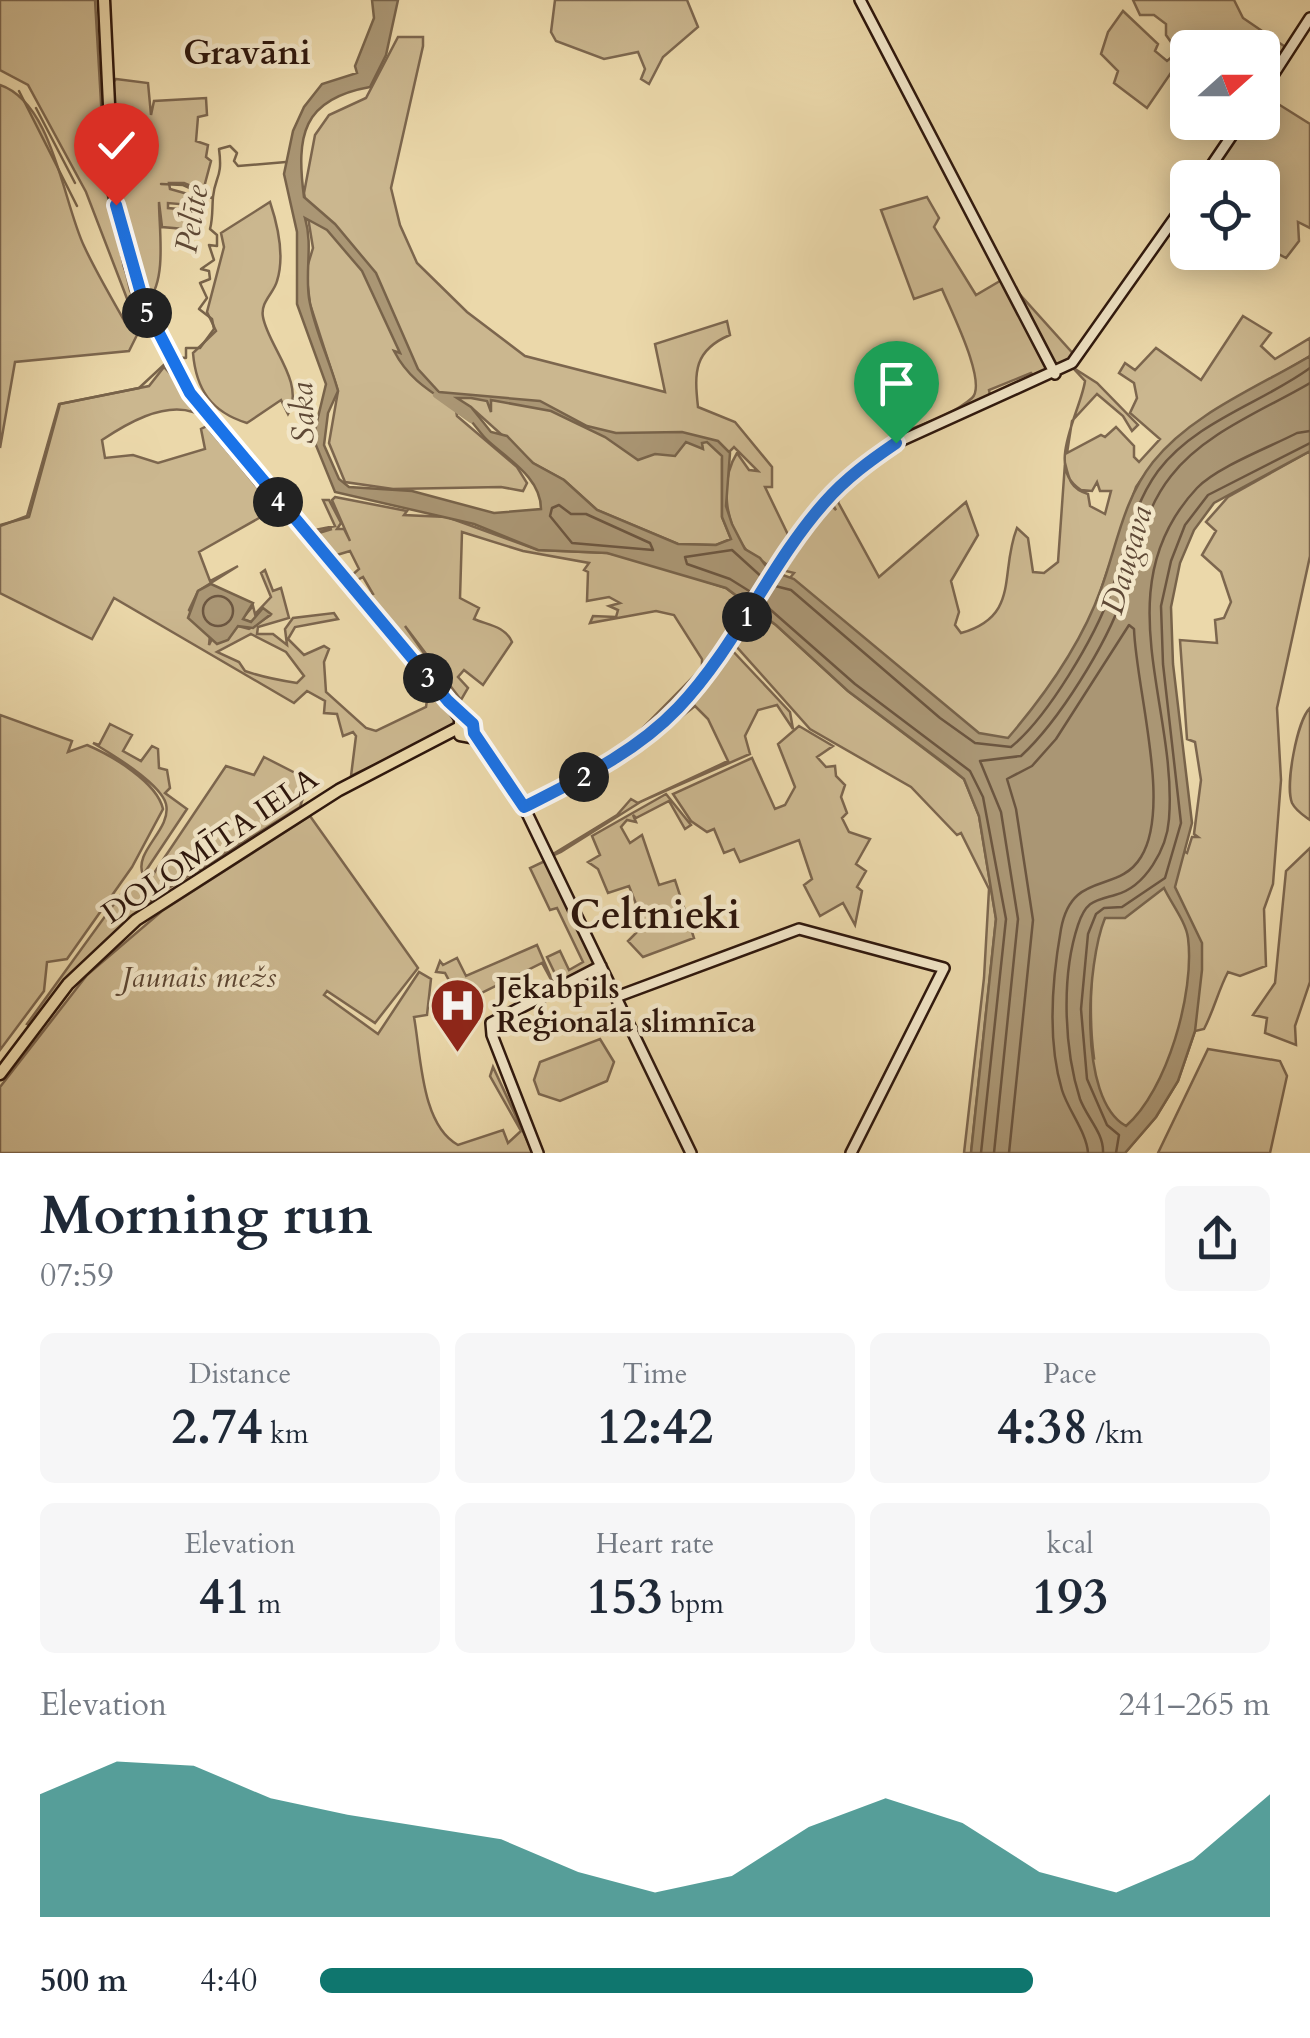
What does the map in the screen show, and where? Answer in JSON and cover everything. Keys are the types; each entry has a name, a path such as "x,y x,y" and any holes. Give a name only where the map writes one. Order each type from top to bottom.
{"main road":[{"path":"104,0 116,205 140,295 167,353 216,428 448,701 464,730"},
{"name":"DOLOMĪTA IELA","path":"0,1074 68,984 136,920 339,790 436,737 464,730"}],"street":[{"path":"860,0 1054,374"},
{"path":"1280,64 1310,18"},
{"path":"524,807 610,762 660,725 713,667 826,500 872,460 918,432 1054,374 1082,352 1170,226"},
{"path":"464,730 492,755 524,807 691,1153"},
{"path":"616,997 799,929 944,968 851,1153"},
{"path":"538,1153 492,1034 491,1022 601,966"}],"green space":[{"path":"0,0 95,0 106,188 130,290 138,308 131,309 86,192 28,85 0,70"},
{"path":"555,0 687,0 698,27 663,57 649,84 641,79 645,69 638,52 604,59 556,41 551,32"},
{"path":"1133,0 1234,0 1243,18 1261,30 1170,30 1170,41 1166,24 1154,15 1140,15"},
{"path":"1123,11 1158,44 1155,51 1167,61 1170,59 1170,74 1147,108 1114,83 1118,71 1101,54 1108,32"},
{"path":"398,37 423,37 391,188 400,225 417,263 467,312 525,356 665,392 655,344 727,321 730,335 709,348 699,364 698,407 735,422 772,467 772,487 765,487 792,543 777,566 774,563 781,549 767,565 747,551 733,529 727,489 737,453 749,470 758,471 734,447 722,459 722,517 731,539 716,545 678,544 597,510 564,480 533,463 472,408 454,399 457,416 517,467 527,483 523,491 501,487 393,489 345,482 329,443 338,391 310,304 306,271 313,248 304,193 315,135 329,115 366,98"},
{"path":"116,79 148,83 151,115 154,101 206,98 207,115 198,117 196,141 208,145 206,157 211,161 203,191 184,183 169,183 170,189 202,198 202,206 168,203 168,208 202,211 196,230 162,227 159,202 160,267 148,300 129,251 124,223 112,84"},
{"path":"0,85 18,95 44,132 84,246 125,322 132,322 137,335 129,351 15,362 0,448"},
{"path":"1280,105 1310,124 1310,228 1298,222 1299,241 1286,258 1280,255 1280,160 1218,160 1232,140 1280,140"},
{"path":"927,197 939,218 934,227 976,295 1005,278 1077,358 1038,381 1031,373 989,390 991,402 896,443 893,436 955,410 972,398 976,390 972,362 942,289 914,299 881,210"},
{"path":"270,202 278,231 280,261 263,317 289,377 292,402 288,414 281,400 247,423 215,406 208,397 198,378 193,353 216,331 207,312 224,247 221,233"},
{"path":"1243,316 1271,333 1261,346 1275,359 1310,338 1310,356 1193,428 1172,445 1136,487 1037,777 767,597 841,621 789,579 794,573 782,570 816,516 830,504 836,510 831,501 844,489 838,502 879,577 966,502 978,535 951,581 959,612 955,625 961,633 993,616 1000,604 1017,528 1028,538 1033,572 1044,573 1058,562 1065,454 1071,427 1067,453 1101,435 1105,437 1116,427 1134,446 1134,457 1139,462 1160,439 1130,413 1137,398 1134,383 1119,373 1125,363 1135,370 1156,348 1201,380","holes":["1071,481 1081,490 1092,491 1097,482 1100,491 1111,491 1105,514 1090,506 1088,494 1082,492 1074,486"]},
{"path":"164,367 179,383 193,412 170,410 133,421 102,440 105,458 133,455 158,463 205,449 201,429 207,426 275,509 199,552 210,581 238,566 198,591 189,610 210,635 209,645 213,637 217,643 238,626 249,629 269,616 260,614 251,622 242,619 253,606 255,614 271,597 261,573 265,570 273,591 281,588 289,618 258,627 257,634 273,634 287,645 285,629 293,618 334,613 338,619 295,627 288,639 304,655 324,646 329,649 324,662 326,692 366,728 376,731 426,707 429,686 458,721 450,729 351,776 356,736 353,732 343,736 337,714 324,713 325,701 307,691 294,703 114,598 92,639 0,593 0,526 27,516 59,404 149,386","holes":["251,634 286,652 304,676 297,683 245,671 239,662 217,652"]},
{"path":"1072,367 1097,383 1138,425 1132,431 1123,416 1097,394 1073,420 1085,381"},
{"path":"1310,451 1310,556 1277,708 1281,780 1273,884 1264,909 1266,966 1240,976 1228,972 1204,1029 1195,1031 1178,1081 1156,1117 1125,1153 1021,1041 1094,1058 1091,986 1099,929 1119,906 1177,872 1183,851 1187,853 1192,837 1198,837 1194,834 1201,780 1195,742 1187,739 1180,640 1217,643 1215,620 1224,618 1231,602 1221,572 1202,555 1216,531 1206,522 1228,497"},
{"path":"335,497 407,511 404,515 447,517 538,550 608,553 643,561 726,588 750,606 710,666 662,716 635,738 606,759 576,778 544,795 541,791 593,767 628,743 702,668 702,659 674,615 656,611 590,623 593,616 616,617 618,610 609,606 620,603 609,597 587,601 588,572 584,570 589,563 523,551 462,532 460,598 479,608 474,619 501,629 512,642 483,685 464,670 458,677 468,688 461,700 405,626 447,686 442,689 360,592 366,597 373,594 363,577 352,583 350,577 359,569 350,551 330,557 312,535 332,529 310,534 283,501 288,498 287,505 310,531 335,526 323,500 329,500 341,523 337,529 344,529 350,541 332,500"},
{"path":"756,612 776,625 848,691 964,779 979,816 996,919 971,1153 964,1153 984,978 989,889 961,833 957,835 911,787 810,729 736,646 738,633 742,636"},
{"path":"729,647 790,712 793,729 777,705 758,710 745,736 750,754 646,799 728,761 708,719 695,706 628,759 549,802 545,799 613,761 661,727"},
{"path":"1310,708 1310,820 1292,803 1290,782 1297,739"},
{"name":"Jaunais mežs","path":"0,715 72,741 68,752 87,745 108,755 143,780 163,809 132,867 67,959 47,962 44,991 0,1050"},
{"name":"Jaunais mežs","path":"110,724 132,735 123,751 141,761 152,746 158,749 159,768 167,770 170,788 165,793 187,809 143,875 143,857 164,823 166,804 155,787 93,743 99,745"},
{"path":"799,726 833,746 817,757 826,767 835,766 836,776 845,785 841,797 847,813 842,818 849,832 870,839 856,864 866,871 857,887 862,891 855,925 843,903 820,916 804,885 812,879 799,840 740,862 734,849 724,853 714,829 707,832 691,821 673,794 752,758 775,809 785,805 795,787 778,744"},
{"name":"Jaunais mežs","path":"264,757 309,780 300,807 159,894 150,879 226,766 254,775"},
{"path":"666,794 691,825 685,829 669,801 636,818 633,815 636,822 627,820 621,827 630,843 642,835 659,885 675,880 694,938 643,957 628,941 637,932 628,923 629,915 638,909 629,886 608,893 598,869 588,862 600,855 592,836"},
{"path":"631,799 641,802 554,855 550,853 531,817 530,812 540,801 531,815 553,854 617,815"},
{"name":"Jaunais mežs","path":"310,816 418,968 375,1023 327,991 324,995 378,1034 419,972 431,979 427,1015 414,1017 425,1088 436,1122 458,1145 503,1130 508,1143 521,1131 490,1076 493,1067 533,1153 0,1153 0,1087 87,975 162,911"},
{"path":"541,848 595,964 560,984 547,957 560,951 569,970 583,962 557,908 550,910 530,868 545,861"},
{"path":"1310,848 1310,982 1295,1026 1296,1045 1265,1033 1267,1018 1253,1015 1275,983 1286,871"},
{"name":"Jaunais mežs","path":"135,884 154,904 78,968 31,1026 27,1024 127,886"},
{"path":"537,945 555,987 542,963 461,1003 445,973 436,972 440,961 443,965 457,958 466,976"},
{"path":"600,1039 614,1062 607,1081 560,1101 539,1094 534,1080 540,1062"},
{"path":"1208,1049 1280,1061 1287,1076 1270,1153 1158,1153"}],"water":[{"name":"Daugava","path":"372,0 398,0 386,55 370,87 330,101 308,124 301,156 304,197 335,224 376,273 418,369 439,392 540,401 587,426 616,433 682,432 718,441 730,453 726,506 745,549 760,558 769,570 794,579 979,733 1008,738 1061,668 1093,609 1134,492 1153,462 1206,416 1310,356 1310,451 1214,503 1194,530 1180,563 1171,607 1173,664 1192,823 1175,887 1202,943 1202,970 1195,1031 1178,1081 1156,1117 1125,1153 971,1153 996,919 979,816 964,779 848,691 776,625 726,588 607,553 538,550 474,524 335,492 313,438 326,384 297,304 297,232 284,174 293,131 304,107 322,84 357,73 355,66 374,18","holes":["305,218 327,230 362,271 400,353 394,351 407,371 465,415 522,470 535,487 541,509 494,513 412,491 349,487 339,479 324,445 328,413 338,391 309,298","457,398 487,401 491,412 491,400 551,411 605,437 638,460 655,454 675,456 686,442 703,449 702,443 707,442 722,456 722,517 731,539 716,545 678,544 597,510 564,480 533,463 507,436 491,432 471,407","1164,888 1187,932 1189,960 1175,1039 1154,1089 1126,1126 1110,1111 1100,1088 1090,1028 1094,965 1105,918 1125,918"]},
{"path":"211,584 253,603 243,619 251,622 263,608 271,614 253,628 238,626 228,640 217,644 188,618 198,591"}],"waterway":[{"path":"19,91 77,206"},
{"path":"36,108 75,183"},
{"name":"Pelīte","path":"174,357 186,358 186,348 200,348 214,329 212,319 199,309 207,298 200,283 210,279 209,271 201,269 214,260 209,245 217,246 217,235 210,229 219,149 230,146 237,153 234,161 238,166 286,162"},
{"path":"161,184 183,185 212,198"},
{"name":"Pelīte","path":"0,525 29,517 60,404 139,388 167,362"},
{"name":"Saka","path":"436,395 471,420"}],"place":[{"name":"Jēkabpils Reģionālā slimnīca","path":"457,1054"}],"district":[{"name":"Gravāni","path":"247,53"},
{"name":"Celtnieki","path":"655,915"}],"route":[{"path":"116,205 130,265 146,310 196,402 465,721 473,724 474,733 504,770 524,807 610,762 678,708 713,667 820,508 846,481 896,443"}]}
